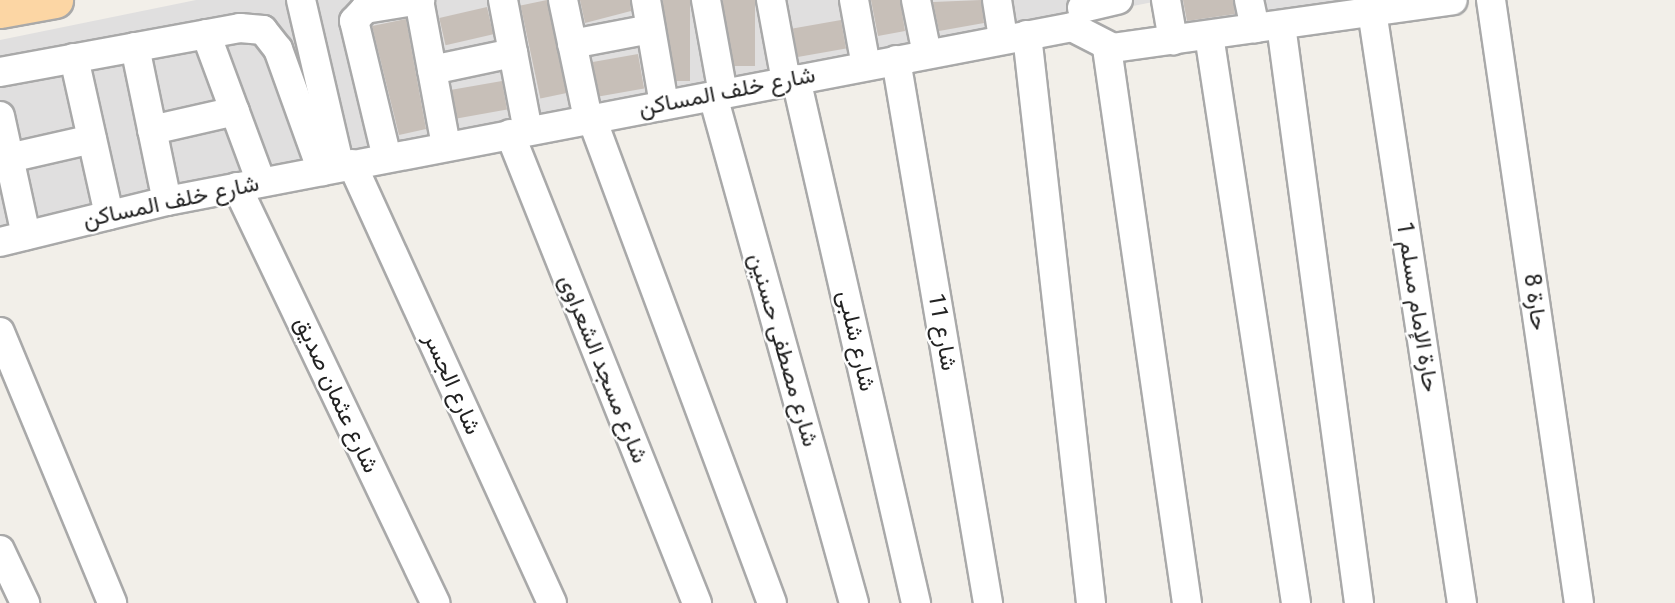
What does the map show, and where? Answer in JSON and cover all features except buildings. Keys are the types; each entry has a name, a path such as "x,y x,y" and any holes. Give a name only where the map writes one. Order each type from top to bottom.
{"main road":[{"path":"0,10 55,0"}],"street":[{"path":"302,0 338,167"},
{"path":"387,158 354,21 365,9 419,0 446,146"},
{"name":"شارع مسجد الشعراوى","path":"503,0 513,53 519,132 696,603"},
{"path":"562,0 590,119 772,603"},
{"path":"646,0 664,104"},
{"name":"شارع مصطفى حسنين","path":"706,0 718,95 854,603"},
{"path":"854,0 866,66"},
{"path":"916,0 927,54"},
{"path":"996,0 1015,37 1091,603"},
{"path":"1118,0 1089,22 1187,603"},
{"path":"1166,0 1173,40"},
{"path":"1249,0 1268,27 1359,603"},
{"name":"شارع خلف المساكن","path":"13,239 249,184 1089,22 1173,40 1268,27 1335,8 1388,7 1453,0"},
{"name":"حارة 8","path":"1491,0 1579,603"},
{"name":"شارع شلبى","path":"777,1 791,80 916,603"},
{"name":"حارة الإمام مسلم 1","path":"1388,7 1462,603"},
{"path":"0,72 206,34 253,28 272,37 338,167"},
{"path":"572,44 651,29"},
{"name":"شارع عثمان صديق","path":"206,34 234,111 249,184 435,603"},
{"path":"1209,35 1296,603"},
{"path":"135,47 167,201"},
{"path":"432,70 513,53"},
{"path":"74,58 109,215"},
{"name":"شارع 11","path":"895,60 988,603"},
{"path":"152,130 234,111"},
{"path":"0,117 9,158 13,239"},
{"path":"9,158 92,139"},
{"name":"شارع الجسر","path":"338,167 552,603"},
{"path":"0,332 112,603"},
{"path":"0,550 25,603"}],"shaded area":[{"path":"196,0 1406,0 1162,35 1153,2 0,234 0,40"}]}
